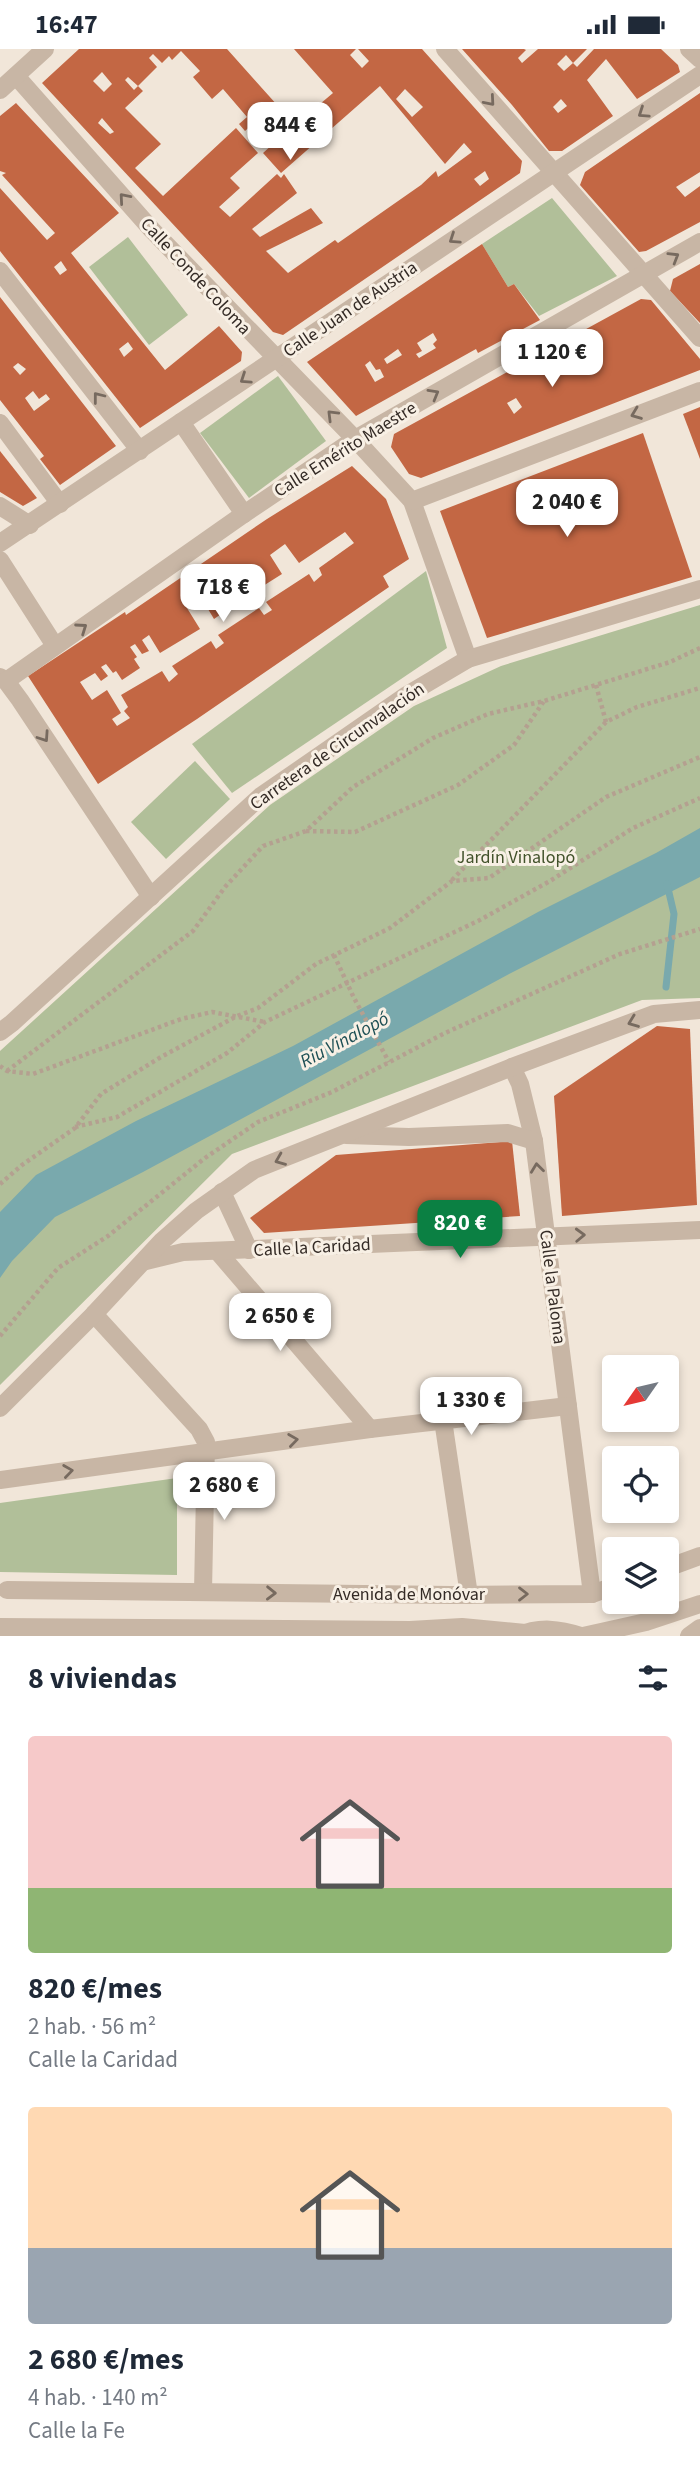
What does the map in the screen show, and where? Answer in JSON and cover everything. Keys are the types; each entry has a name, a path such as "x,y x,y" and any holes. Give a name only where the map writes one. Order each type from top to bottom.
{"street":[{"path":"0,90 45,49"},
{"path":"445,49 700,338"},
{"path":"689,49 700,58"},
{"name":"Calle Juan de Austria","path":"0,543 700,75"},
{"name":"Calle Conde Coloma","path":"16,76 152,230 412,501 468,659"},
{"name":"Calle Emérito Maestre","path":"3,679 355,439 700,242"},
{"path":"0,271 139,450"},
{"path":"412,501 700,391"},
{"path":"181,422 244,514"},
{"path":"0,423 60,504"},
{"path":"0,506 30,525"},
{"path":"0,560 55,646"},
{"name":"Carretera de Circunvalación","path":"0,1032 261,796 407,695 468,659 700,589"},
{"path":"3,679 151,897"},
{"path":"0,1408 163,1241 222,1192 254,1170 512,1067 654,1014 700,1010"},
{"name":"Calle la Paloma","path":"512,1067 520,1084 534,1141 592,1594"},
{"path":"343,1134 409,1137 508,1133 534,1141"},
{"path":"222,1192 249,1250"},
{"name":"Calle la Caridad","path":"146,1261 183,1252 700,1230"},
{"path":"218,1252 370,1429"},
{"path":"94,1314 199,1429 206,1442 202,1592"},
{"path":"0,1480 370,1429 568,1406"},
{"path":"443,1420 468,1595"},
{"path":"679,1564 700,1556"},
{"name":"Avenida de Monóvar","path":"7,1590 468,1595 592,1594 602,1590"},
{"path":"582,1636 646,1622 700,1604"},
{"name":"Avenida de Monóvar","path":"0,1627 416,1633 462,1627 521,1634 544,1629 564,1630 582,1636"},
{"path":"690,1636 700,1628"}],"path":[{"path":"306,831 353,787 433,738 488,714 544,701 670,662 700,648"},
{"path":"596,685 606,722"},
{"path":"0,1184 75,1128 101,1094 161,1056 237,1016 258,1008 316,964 390,928 452,881 606,722 637,707 700,688"},
{"path":"7,1071 193,931 225,887 262,846 306,831 355,832 458,785 514,745 544,701"},
{"path":"452,881 489,878 606,797 700,757"},
{"path":"75,1128 117,1117 227,1053 265,1022 478,921 550,881 633,828 700,798"},
{"path":"0,1336 58,1268 108,1236 205,1158 258,1122 332,1092 445,1033 620,954 700,929"},
{"path":"334,955 389,1062"},
{"path":"0,1066 7,1071 33,1075 181,1019 212,1012 265,1022"}],"green space":[{"path":"552,198 617,276 539,316 514,284 508,287 482,244"},
{"path":"128,237 188,315 149,345 89,267"},
{"path":"278,376 326,441 249,498 200,433"},
{"path":"426,571 447,648 232,793 192,744"},
{"name":"Jardín Vinalopó","path":"700,605 700,998 642,1000 232,1154 0,1385 0,1051 270,805 414,706 501,666"},
{"path":"195,761 230,799 166,859 131,822"},
{"path":"177,1478 177,1575 0,1572 0,1503"}],"water":[{"name":"Riu Vinalopó","path":"700,828 700,877 511,973 55,1217 12,1261 0,1278 0,1212 36,1175 136,1121 293,1046 538,912"}],"building":[{"path":"79,49 227,49 295,125 333,93 294,49 356,49 350,55 362,68 369,61 358,49 422,49 522,161 520,173 283,335 273,332 42,83","holes":["181,51 200,71 193,77 212,99 223,89 247,117 239,124 245,131 254,123 273,144 263,153 281,173 380,86 445,164 464,143 472,152 438,177 436,171 421,185 338,243 335,240 288,273 266,251 323,223 311,208 260,237 252,229 297,193 284,174 281,178 277,174 230,217 219,207 240,188 230,178 258,153 236,128 163,196 135,168 161,144 125,108 143,91 138,86 157,67 149,58 153,54 162,63 169,56 172,60","102,72 112,84 104,92 93,81","128,77 138,86 134,90 125,80","405,89 423,107 412,117 396,99","102,118 114,132 110,134 98,123","485,171 489,179 480,186 474,179"]},
{"path":"462,49 524,49 526,50 518,58 522,63 538,49 587,49 573,63 577,67 594,49 661,49 678,65 680,72 637,99 606,59 587,80 613,116 562,151 549,151","holes":["566,55 573,63 564,71 557,64","561,99 567,106 558,113 553,107"]},
{"path":"700,93 700,172 676,187 685,197 700,186 700,222 646,251 639,252 580,185 585,172"},
{"path":"16,103 119,213 71,253 165,370 219,326 242,352 241,361 140,428 0,251 0,188 47,240 55,233 2,175 6,173 0,171 0,116","holes":["61,261 67,270 60,275 54,267","128,342 133,349 124,357 119,349"]},
{"path":"482,244 508,287 514,284 540,320 478,353 476,349 356,416 307,362","holes":["433,333 437,340 433,344 436,348 419,358 416,354 422,351 417,343","398,349 402,355 387,364 384,359","370,361 376,370 380,369 384,377 375,382 365,365"]},
{"path":"700,264 700,323 670,291 673,279"},
{"path":"0,297 116,446 60,485 40,459 44,456 0,400","holes":["18,363 26,369 20,375 13,367","33,391 39,399 46,394 50,399 34,411 25,398"]},
{"path":"641,299 651,300 700,359 700,370 421,478 409,474 391,447 394,434","holes":["516,398 522,407 514,414 507,403"]},
{"path":"700,407 700,459 683,414"},
{"path":"643,433 692,577 487,638 440,511"},
{"path":"0,451 37,498 23,506 0,492"},
{"path":"352,466 386,499 409,559 383,576 389,587 98,784 28,676 125,612 126,615 267,519","holes":["345,532 354,543 319,568 322,575 314,582 309,574 266,602 272,610 264,615 259,608 218,635 224,643 216,649 211,641 172,666 178,674 169,682 162,671 121,695 128,707 124,711 130,718 117,726 112,719 121,713 107,690 92,700 80,682 95,673 101,681 108,676 101,667 106,664 113,673 116,671 122,680 140,668 130,647 135,644 142,654 149,651 142,640 149,635 160,653 200,629 187,608 202,599 214,619 234,605 228,597 236,590 242,599 249,596 237,577 251,567 263,586 282,574 270,555 285,544 299,563"]},
{"path":"657,1026 690,1029 697,1205 562,1216 554,1096"},
{"path":"512,1141 520,1216 264,1233 250,1218 336,1155"}],"waterway":[{"path":"666,987 674,914 667,884"}]}
